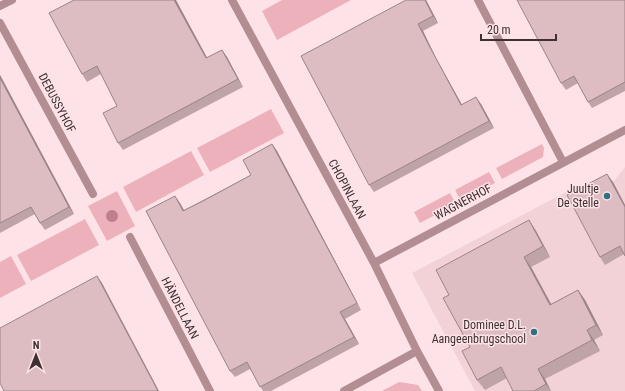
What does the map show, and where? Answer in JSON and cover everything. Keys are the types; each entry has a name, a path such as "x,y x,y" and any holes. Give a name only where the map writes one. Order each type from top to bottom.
{"street":[{"path":"0,6 12,0"},
{"name":"CHOPINLAAN","path":"232,0 374,263 417,351 440,391"},
{"path":"478,0 563,162"},
{"name":"DEBUSSYHOF","path":"0,23 93,194"},
{"name":"WAGNERHOF","path":"374,263 625,130"},
{"name":"HÄNDELLAAN","path":"130,237 210,391"},
{"path":"344,391 417,351"}],"shaded area":[{"path":"282,0 351,0 277,40 262,11"},
{"path":"271,109 284,133 210,172 197,148"},
{"path":"542,144 544,148 543,157 502,179 496,168"},
{"path":"191,151 204,175 136,212 123,187"},
{"path":"625,167 625,205 613,182"},
{"path":"489,172 495,183 461,201 455,190"},
{"path":"117,191 135,226 107,241 88,206"},
{"name":"Dominee D.L. Aangeenbrugschool","path":"566,192 572,203 625,250 625,391 475,391 412,273"},
{"path":"450,193 456,204 420,223 414,212"},
{"path":"85,219 99,245 31,281 17,255"},
{"path":"11,256 26,284 0,298 0,262"},
{"path":"399,382 418,385 422,391 382,391"}],"building":[{"path":"74,0 174,0 206,58 222,50 238,79 118,143 103,113 117,106 97,66 82,74 49,13"},
{"path":"406,0 425,0 433,16 418,24 432,51 461,105 476,97 489,121 369,185 301,56"},
{"path":"517,0 625,0 625,82 588,102 574,76 561,83"},
{"path":"0,78 69,207 40,223 31,207 0,223"},
{"path":"272,144 357,303 340,312 354,337 260,387 247,362 230,371 146,211 175,196 183,211 203,201 251,175 243,160"},
{"path":"607,174 625,207 625,256 620,246 600,257 567,195"},
{"path":"529,220 543,246 524,257 550,305 578,290 596,325 587,330 592,340 538,369 546,384 534,391 513,391 501,367 477,380 462,351 470,347 443,298 449,295 436,270"},
{"path":"97,276 158,391 4,391 0,383 0,328"}],"place":[{"name":"Juultje De Stelle","path":"607,196"},
{"name":"Dominee D.L. Aangeenbrugschool","path":"534,332"}]}
